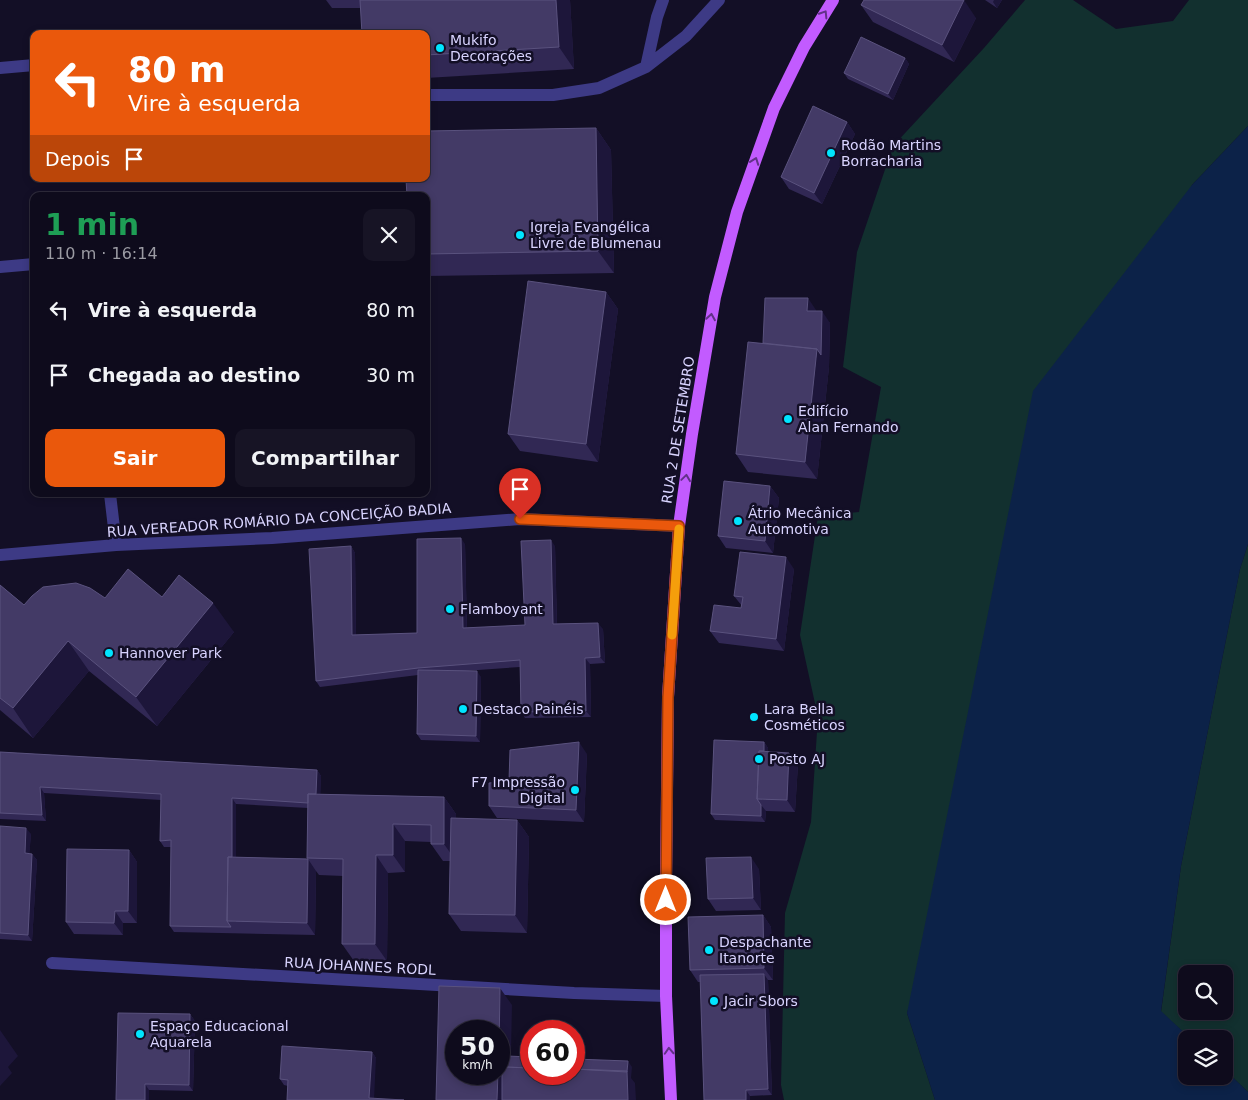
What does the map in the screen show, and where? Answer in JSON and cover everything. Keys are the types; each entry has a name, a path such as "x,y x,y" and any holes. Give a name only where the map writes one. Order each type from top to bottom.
{"main road":[{"name":"RUA 2 DE SETEMBRO","path":"671,1100 666,996 668,697 679,526 692,434 715,297 737,212 774,108 804,47 833,0"}],"street":[{"path":"646,67 663,0"},
{"path":"430,95 553,95 599,88 646,67 686,36 719,0"},
{"path":"0,68 30,65"},
{"path":"0,266 30,264"},
{"path":"110,497 116,545"},
{"name":"RUA VEREADOR ROMÁRIO DA CONCEIÇÃO BADIA","path":"0,555 116,545 272,538 520,519 679,526"},
{"name":"RUA JOHANNES RODL","path":"52,963 574,993 666,996"}],"green space":[{"path":"1025,0 1073,0 1116,29 1173,21 1189,0 1248,0 1248,126 1192,185 907,1013 935,1100 784,1100 781,1085 785,913 811,822 818,717 800,635 818,516 859,512 881,387 843,367 857,252 893,146 984,48"},
{"path":"1248,544 1248,1092 1233,1078 1233,1030 1181,1030 1161,1012 1181,866 1240,569"}],"water":[{"path":"1248,126 1248,544 1240,569 1181,866 1161,1011 1181,1030 1178,1030 1178,1085 1233,1085 1233,1078 1248,1092 1248,1100 935,1100 907,1013 1033,391 1192,185"}],"building":[{"path":"360,0 556,0 559,47 430,55 430,30 362,30"},
{"path":"864,0 964,0 942,45 861,5"},
{"path":"861,37 905,58 888,94 844,73"},
{"path":"813,106 847,122 814,193 781,177"},
{"name":"Igreja Evangélica Livre de Blumenau","path":"596,128 598,251 430,254 430,192 407,192 406,182 430,182 430,131"},
{"path":"528,281 606,292 586,444 508,434"},
{"path":"765,298 808,298 807,311 822,311 821,355 817,349 763,343"},
{"name":"Edifício Alan Fernando","path":"748,342 817,349 805,462 736,454"},
{"path":"724,481 770,486 765,541 718,536"},
{"path":"461,538 463,628 525,625 521,541 551,540 553,624 598,623 600,657 585,658 586,711 521,712 520,660 418,668 316,681 309,549 351,546 352,635 417,633 417,539"},
{"path":"740,552 786,557 776,639 710,631 714,605 741,608 743,597 734,596"},
{"path":"128,569 162,597 179,575 213,603 136,697 68,641 13,708 0,698 0,585 24,605 43,587 76,583 90,588 105,598"},
{"path":"418,670 477,671 476,736 417,734"},
{"path":"714,740 764,742 764,751 759,751 757,799 761,805 761,816 711,814"},
{"path":"579,742 576,810 489,806 489,783 509,781 510,750"},
{"path":"759,751 789,753 787,800 757,799"},
{"path":"0,752 317,770 316,794 308,794 308,803 232,798 232,857 228,857 227,921 231,927 170,926 171,840 160,841 161,794 40,787 42,815 0,813"},
{"path":"308,794 444,797 444,844 431,844 431,825 393,824 393,855 376,855 375,944 342,944 343,859 307,858"},
{"path":"451,818 517,820 515,915 449,914"},
{"path":"0,826 26,828 25,853 32,854 28,935 0,933"},
{"path":"67,849 129,850 128,911 115,911 114,923 66,922"},
{"path":"228,857 308,859 307,923 227,921"},
{"path":"751,857 753,898 708,899 706,858"},
{"path":"763,915 764,968 690,970 688,917"},
{"path":"764,974 768,1089 746,1090 746,1100 704,1100 700,975"},
{"path":"439,986 500,988 499,1020 445,1020 445,1085 498,1085 497,1100 436,1100"},
{"path":"118,1013 190,1014 189,1085 145,1084 145,1100 116,1100"},
{"path":"282,1046 372,1052 369,1098 404,1100 287,1100 288,1080 280,1079"},
{"path":"510,1056 520,1057 520,1068 510,1067"},
{"path":"585,1059 628,1061 627,1072 585,1070"},
{"path":"510,1067 520,1068 520,1085 585,1085 585,1069 627,1071 628,1100 502,1100 502,1085 510,1085"}],"slow traffic":[{"path":"672,635 679,529"}],"place":[{"name":"Mukifo Decorações","path":"440,48"},
{"name":"Rodão Martins Borracharia","path":"831,153"},
{"name":"Igreja Evangélica Livre de Blumenau","path":"520,235"},
{"name":"Edifício Alan Fernando","path":"788,419"},
{"name":"Átrio Mecânica Automotiva","path":"738,521"},
{"name":"Flamboyant","path":"450,609"},
{"name":"Hannover Park","path":"109,653"},
{"name":"Destaco Painéis","path":"463,709"},
{"name":"Lara Bella Cosméticos","path":"754,717"},
{"name":"Posto AJ","path":"759,759"},
{"name":"F7 Impressão Digital","path":"575,790"},
{"name":"Despachante Itanorte","path":"709,950"},
{"name":"Jacir Sbors","path":"714,1001"},
{"name":"Espaço Educacional Aquarela","path":"140,1034"}],"route":[{"path":"520,519 679,526 668,697 666,900"}]}
